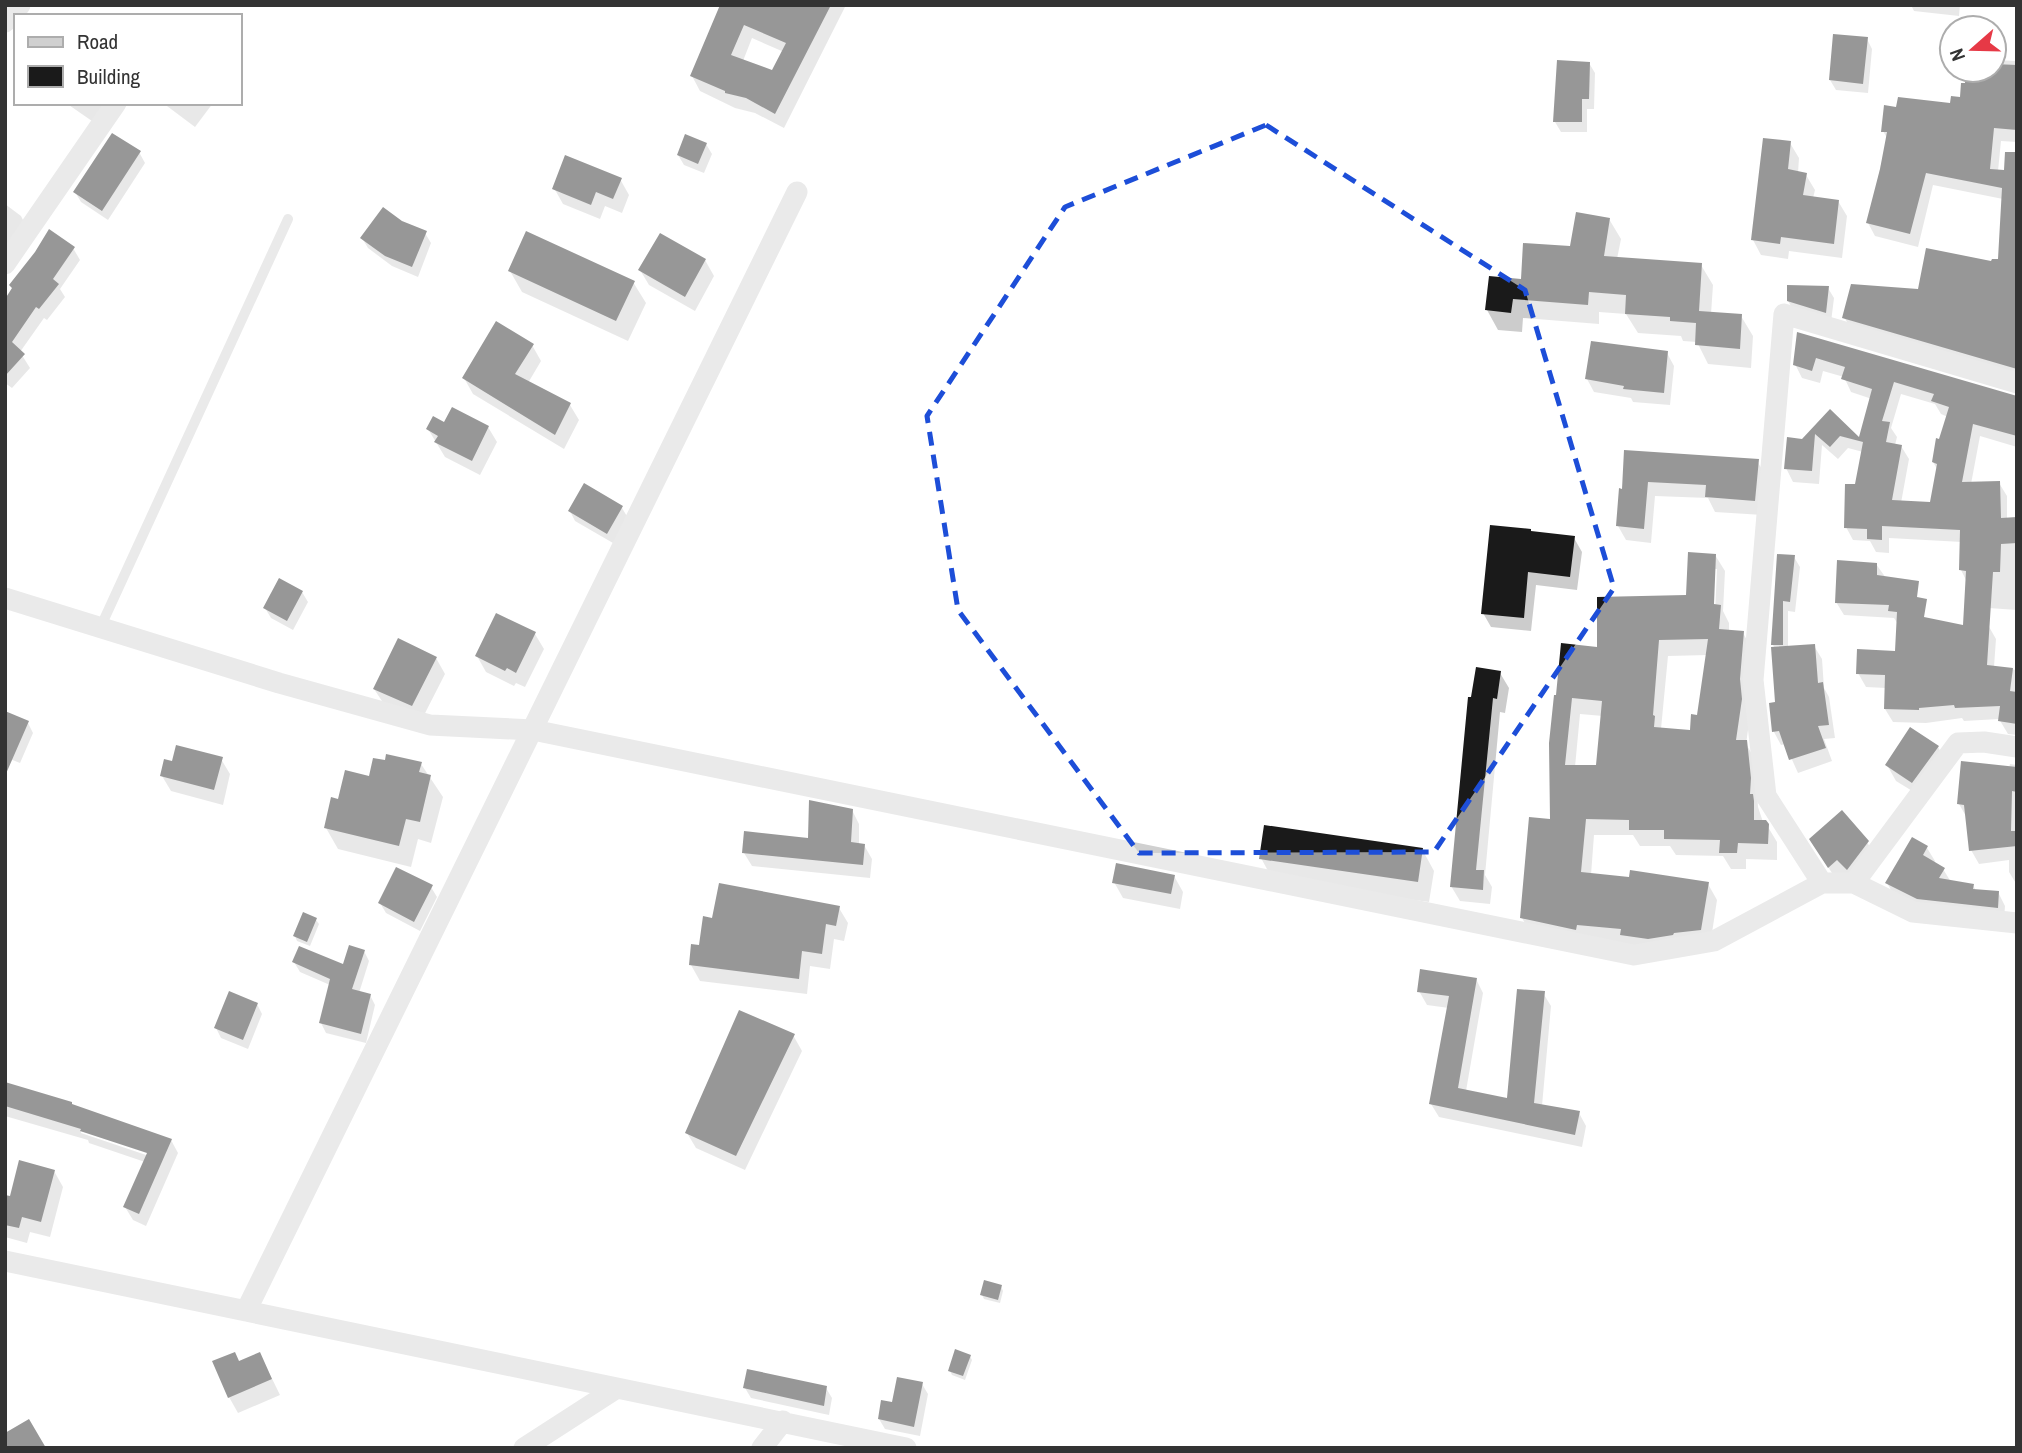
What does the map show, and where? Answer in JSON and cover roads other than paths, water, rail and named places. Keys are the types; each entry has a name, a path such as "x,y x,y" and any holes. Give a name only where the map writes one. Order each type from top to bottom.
{"street":[{"path":"5,22 20,5"},
{"path":"5,264 115,105"},
{"path":"246,1311 797,192"},
{"path":"1822,883 1766,796 1753,680 1784,314 2017,383"},
{"path":"5,598 430,725 533,730 1634,955 1714,941 1822,883 1854,883 1913,912 2017,923"},
{"path":"1854,883 1958,743 1984,742 2017,747"},
{"path":"5,1261 906,1448"},
{"path":"524,1448 617,1388"},
{"path":"762,1448 783,1421"}],"lane":[{"path":"101,626 288,219"}]}
